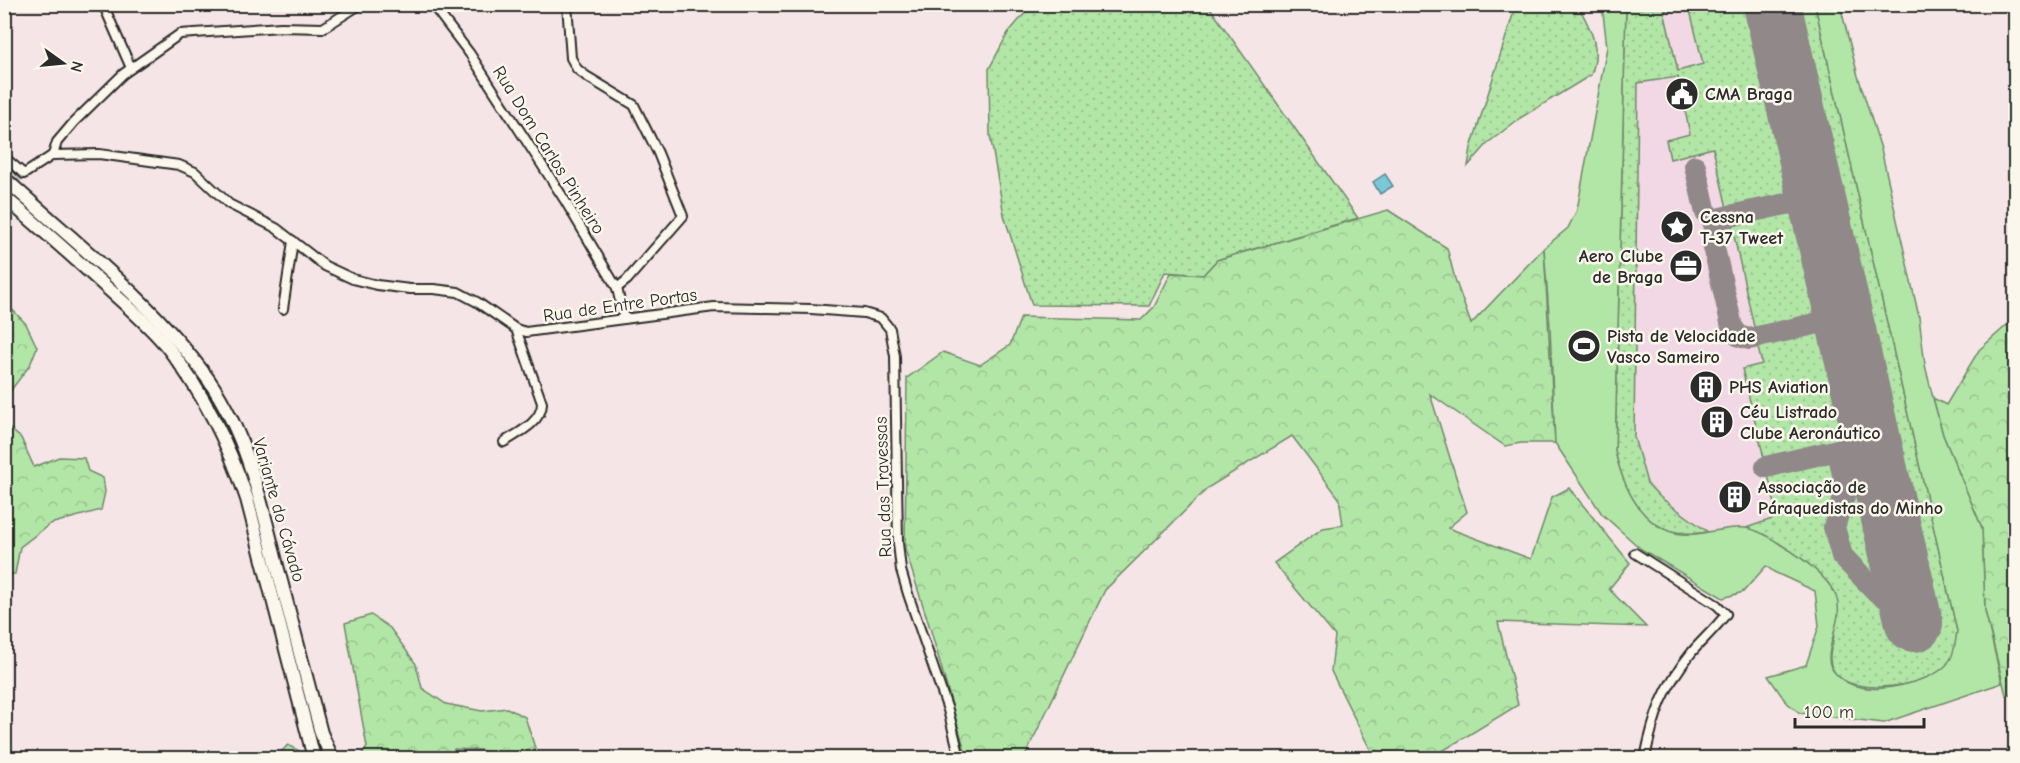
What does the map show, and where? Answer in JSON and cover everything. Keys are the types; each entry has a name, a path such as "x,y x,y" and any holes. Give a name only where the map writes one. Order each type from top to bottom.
{"main road":[{"name":"Variante do Cávado","path":"4,178 133,292 176,338 209,381 236,429 256,484 321,733 332,759"},
{"name":"Variante do Cávado","path":"4,197 117,296 168,347 194,383 218,426 235,462 247,499 314,759"}],"street":[{"path":"103,4 131,68"},
{"path":"4,157 24,174 53,155 57,142 74,122 131,68 180,34 281,27 323,28 361,4"},
{"name":"Rua Dom Carlos Pinheiro","path":"432,4 477,63 564,199 617,288 624,319"},
{"path":"567,4 572,58 577,69 633,105 658,153 683,216 627,280 617,288"},
{"name":"Rua de Entre Portas","path":"53,155 99,154 179,165 195,172 229,204 276,228 325,266 352,279 410,289 458,292 526,332 714,307 811,309 864,313 881,318"},
{"path":"283,309 293,241"},
{"name":"Rua das Travessas","path":"881,318 890,329 895,356 898,543 902,570 948,710 960,759"},
{"path":"504,442 525,428 542,410 542,403 516,328"},
{"path":"1635,552 1717,605 1726,614 1671,680 1653,721 1645,759"}],"shaded area":[{"path":"1626,5 1815,5 1955,650 1838,610 1762,533 1738,594 1728,597 1694,534 1615,452"}],"green space":[{"path":"1032,5 1208,5 1358,218 1217,260 1203,275 1165,272 1149,306 1032,305 1004,215 990,135 989,69 1008,33"},
{"path":"1516,5 1578,5 1593,38 1594,65 1591,75 1520,118 1489,142 1468,166 1471,148"},
{"name":"Pista de Velocidade Vasco Sameiro","path":"1602,5 1626,5 1615,452 1632,497 1651,521 1664,529 1679,534 1696,534 1734,528 1751,529 1797,555 1813,568 1827,582 1836,596 1838,611 1829,660 1833,671 1845,681 1868,688 1906,684 1936,673 1947,664 1953,653 1957,631 1815,5 1840,5 1858,76 1881,149 1919,317 1925,365 1943,435 1982,528 1985,611 2002,683 1884,723 1800,713 1786,702 1768,676 1806,665 1819,626 1815,591 1766,566 1743,592 1723,598 1641,549 1602,514 1555,443 1544,248 1568,228 1577,210 1607,47"},
{"path":"1626,5 1756,5 1799,189 1798,193 1729,210 1713,148 1670,159 1666,140 1690,134 1678,77 1638,83 1634,437 1647,483 1660,497 1708,532 1688,533 1670,530 1644,515 1626,487 1615,452","holes":["1689,6 1703,64 1678,71 1664,11"]},
{"path":"1785,5 1815,5 1957,631 1950,662 1927,678 1910,683 1873,687 1856,685 1842,679 1831,665 1834,622 1829,584 1791,551 1770,538 1746,528 1778,517 1767,471 1831,458 1834,460 1840,488 1828,528 1837,559 1886,608 1899,628 1929,620"},
{"path":"1796,208 1804,210 1827,308 1822,315 1760,331 1754,327 1732,227 1734,223"},
{"path":"1388,210 1447,248 1471,324 1544,248 1555,443 1521,443 1505,446 1430,394 1467,512 1448,528 1531,559 1552,497 1569,488 1630,563 1609,589 1646,627 1498,622 1518,705 1436,755 1371,751 1331,671 1335,636 1274,563 1323,528 1343,525 1339,498 1292,436 1209,487 1105,590 1024,758 967,758 905,549 907,378 943,352 980,365 1010,345 1021,317 1141,320 1154,307 1171,273 1203,275 1217,260"},
{"path":"5,302 26,324 37,347 30,365 5,398"},
{"path":"2015,318 2016,693 2006,695 1985,611 1982,528 1943,435 1933,398 1946,405 1979,350"},
{"path":"1822,329 1831,331 1854,430 1846,441 1765,462 1742,369 1762,364 1758,348 1762,342"},
{"path":"4,406 9,428 21,438 34,467 59,457 84,458 88,471 103,478 105,492 101,510 50,524 20,547 15,574 5,575"},
{"path":"1855,452 1860,456 1886,570 1885,578 1878,582 1850,558 1839,528 1851,490 1845,459 1848,454"},
{"path":"371,615 390,628 416,664 422,688 446,704 482,711 507,708 525,717 536,758 502,758 480,750 454,749 452,758 359,758 367,747 345,623"},
{"path":"288,745 305,754 305,758 275,758"}],"water":[{"path":"1385,174 1393,186 1380,194 1373,182"}],"taxiway":[{"path":"1695,166 1706,213 1716,219 1805,200 1812,194 1813,185"},
{"path":"1723,219 1714,227 1712,239 1732,327 1739,336 1749,339 1832,320 1838,317 1841,306"},
{"path":"1766,467 1859,445 1866,439 1869,428"},
{"path":"1859,445 1867,446 1876,459"},
{"path":"1838,450 1846,490 1834,527 1842,556 1877,592 1912,614"}],"runway":[{"path":"1772,4 1914,623"}],"tunnel":[{"path":"4,187 24,174"}],"place":[{"name":"CMA Braga","path":"1682,94"},
{"name":"Cessna T-37 Tweet","path":"1677,227"},
{"name":"Aero Clube de Braga","path":"1686,266"},
{"name":"Pista de Velocidade Vasco Sameiro","path":"1584,346"},
{"name":"PHS Aviation","path":"1706,387"},
{"name":"Céu Listrado Clube Aeronáutico","path":"1717,422"},
{"name":"Associação de Páraquedistas do Minho","path":"1735,497"}]}
